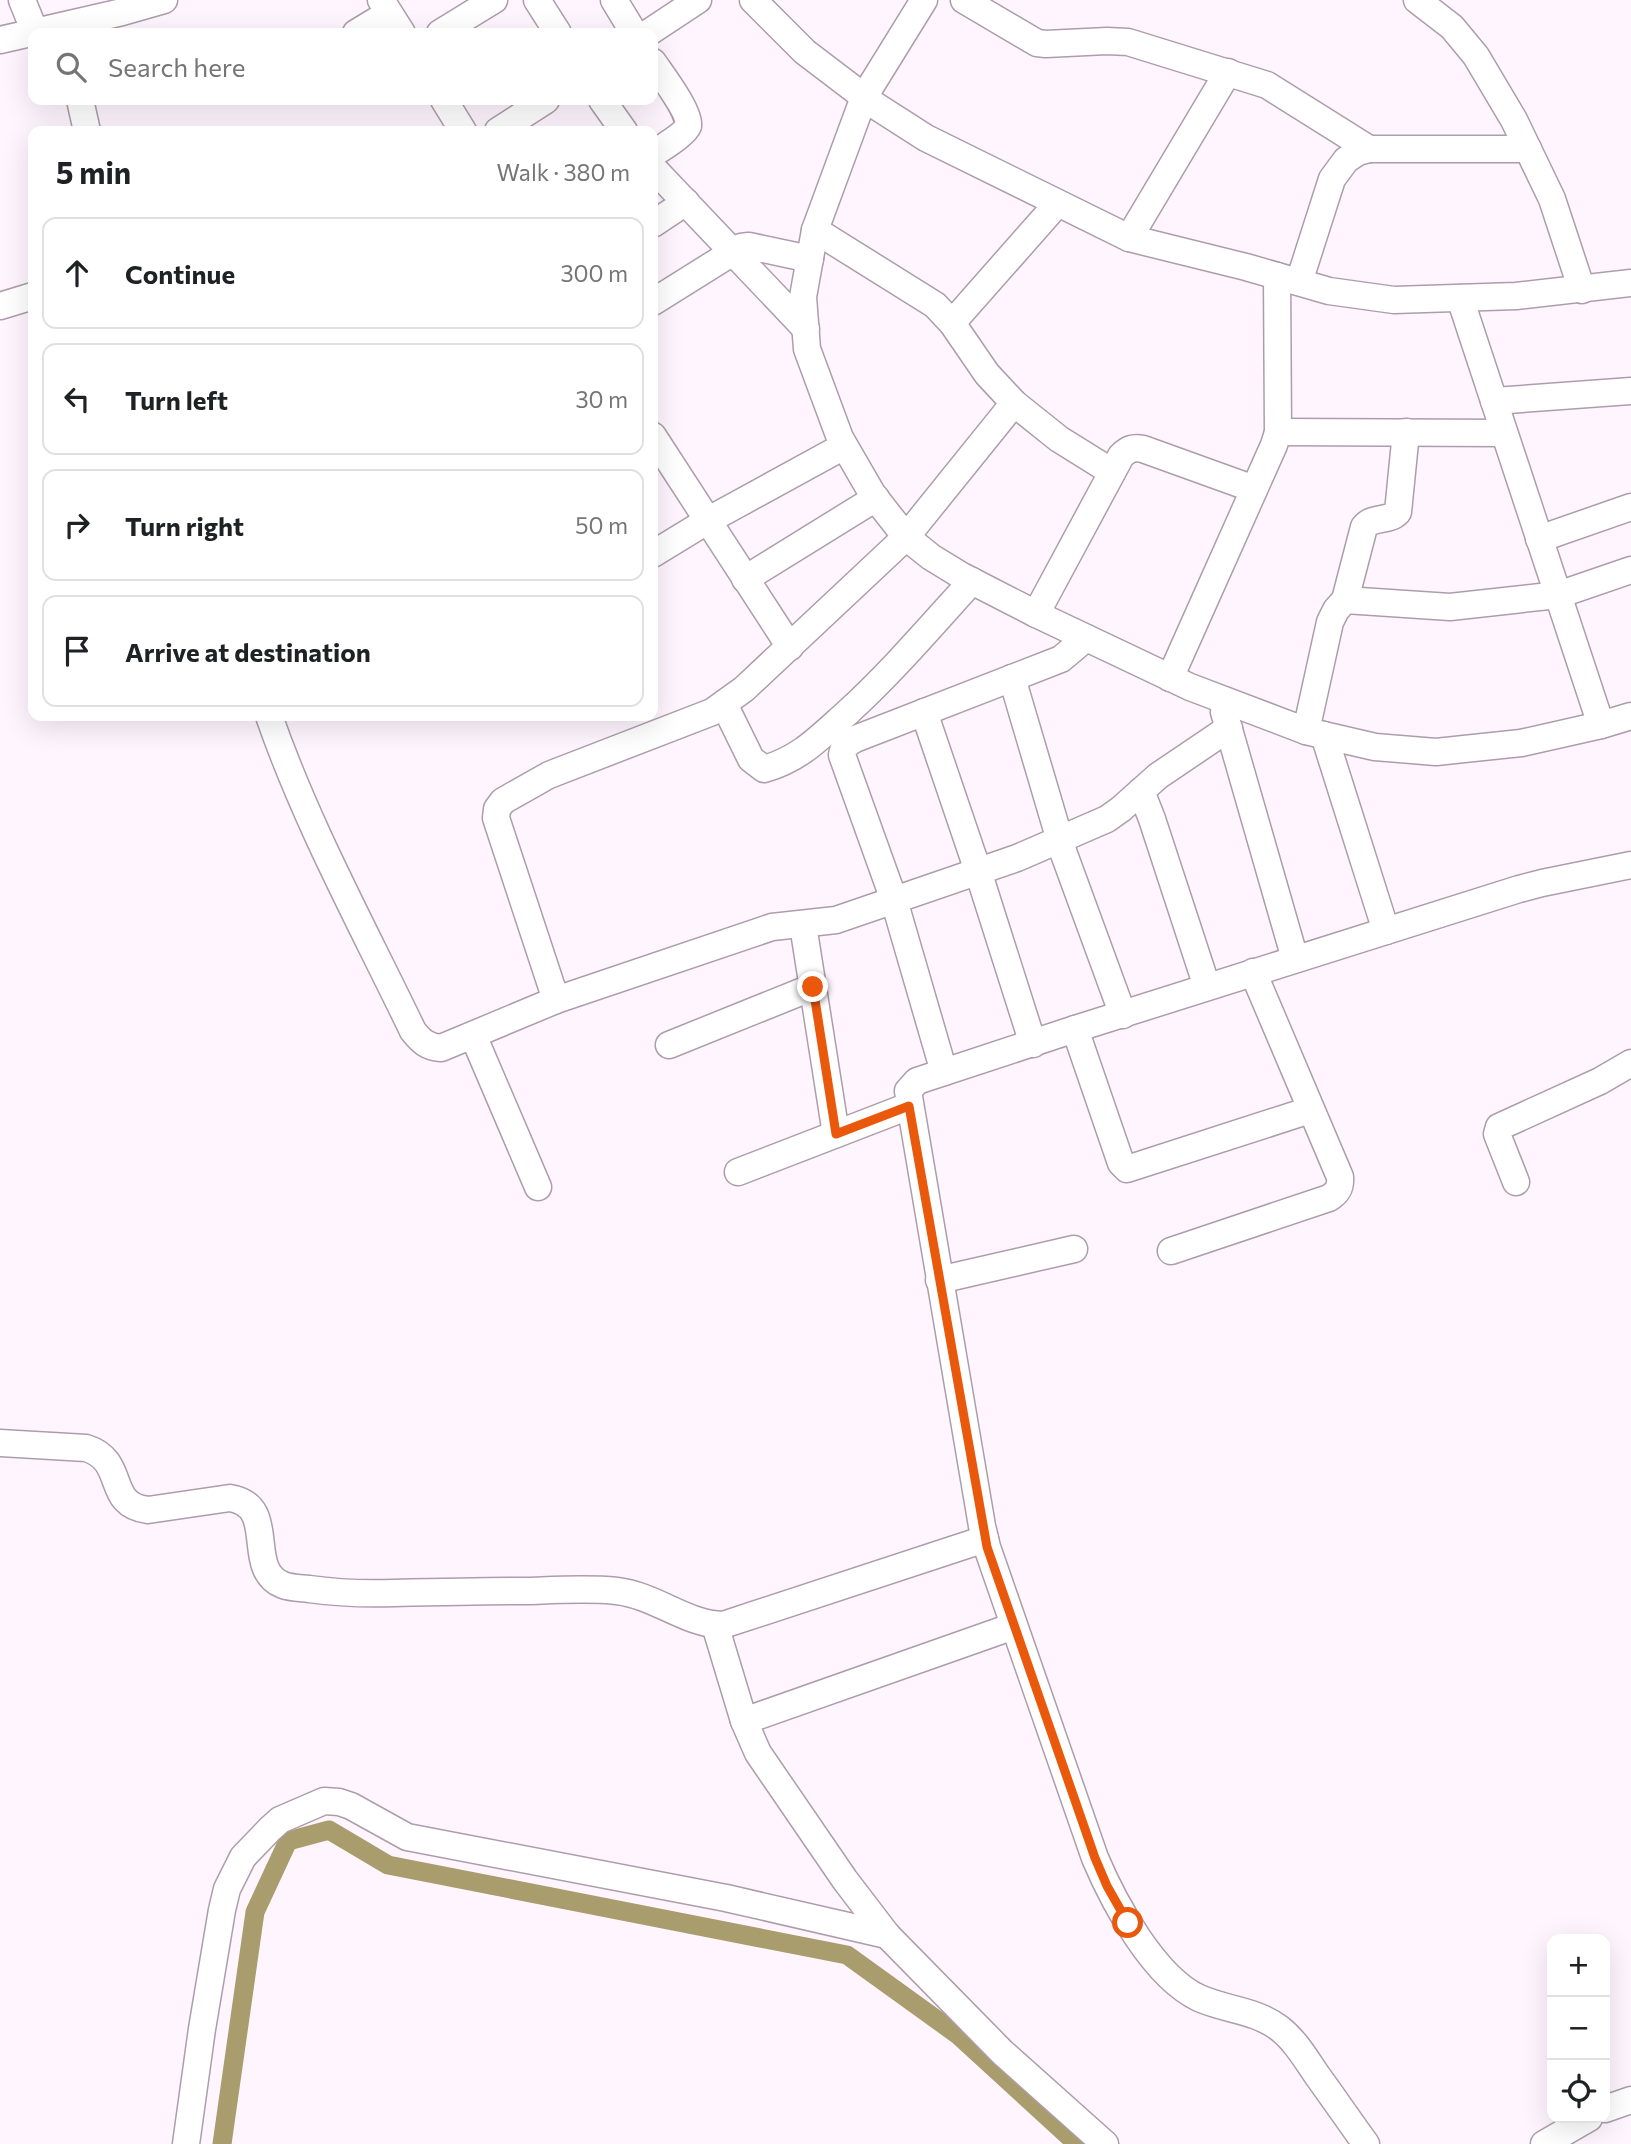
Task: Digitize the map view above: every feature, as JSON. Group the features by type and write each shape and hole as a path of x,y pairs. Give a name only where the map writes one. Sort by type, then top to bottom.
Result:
{"street":[{"path":"22,0 33,28"},
{"path":"66,28 164,0"},
{"path":"474,24 494,0"},
{"path":"537,0 555,28"},
{"path":"614,0 631,28"},
{"path":"656,28 698,0"},
{"path":"753,0 805,52 864,97 926,138 1129,238 1329,290 1394,300 1516,296 1631,283"},
{"path":"924,0 864,97 815,230 803,297 807,349 844,446 876,498 906,537 931,557 972,581 1086,638 1220,699 1315,733 1375,747 1436,752 1521,743 1631,716"},
{"path":"964,0 1037,43 1128,42 1255,80 1280,91 1369,149"},
{"path":"1417,0 1452,27 1476,56 1514,120 1552,199 1582,290"},
{"path":"366,28 391,15"},
{"path":"0,40 28,34"},
{"path":"658,70 685,112 688,123 685,130 658,150"},
{"path":"1129,238 1228,72"},
{"path":"81,105 87,126"},
{"path":"447,105 460,126"},
{"path":"606,105 620,126"},
{"path":"507,126 533,111"},
{"path":"1170,678 1278,432 1288,279 1332,179 1346,160 1357,152 1369,149 1528,149"},
{"path":"658,173 806,328"},
{"path":"658,221 686,202"},
{"path":"952,323 1057,204"},
{"path":"815,230 935,305 952,323 987,374 1014,403 1059,439 1112,472"},
{"path":"658,299 733,252 748,246 810,259"},
{"path":"0,306 28,298"},
{"path":"1460,298 1601,725"},
{"path":"1494,401 1631,391"},
{"path":"556,1000 496,818 497,809 503,801 549,775 712,712 744,689 906,537 1014,403"},
{"path":"1278,432 1504,433"},
{"path":"1386,931 1315,733 1330,622 1345,600 1367,522 1394,516 1398,512 1406,432"},
{"path":"658,444 790,647"},
{"path":"658,551 844,446"},
{"path":"1036,614 1126,450 1134,447 1143,449 1254,489"},
{"path":"745,579 876,498"},
{"path":"1539,539 1631,507"},
{"path":"1345,600 1450,607 1558,595 1631,570"},
{"path":"724,704 751,759 764,769 783,764 806,749 883,680 972,581"},
{"path":"944,1072 894,900 842,755 843,749 855,739 1061,659 1086,638"},
{"path":"1012,678 1059,839 1123,1015"},
{"path":"1220,699 1295,959"},
{"path":"924,712 1033,1044"},
{"path":"271,721 306,808 413,1031 422,1042 432,1048 441,1048 556,1000 772,927 836,920 978,871 1059,839 1107,819 1158,776 1229,728"},
{"path":"816,740 843,749"},
{"path":"1141,791 1207,988"},
{"path":"1366,2144 1298,2047 1280,2029 1245,2011 1199,1998 1175,1982 1161,1968 1128,1923 1107,1886 985,1539 907,1096 911,1086 917,1081 1076,1028 1542,883 1631,865"},
{"path":"803,925 836,1134"},
{"path":"1171,1251 1329,1198 1337,1192 1340,1184 1340,1178 1253,972"},
{"path":"669,1045 813,987"},
{"path":"1076,1028 1121,1163 1127,1169 1310,1110"},
{"path":"473,1034 538,1187"},
{"path":"1516,1182 1497,1134 1499,1127 1600,1081 1631,1063"},
{"path":"738,1172 909,1106"},
{"path":"939,1280 1074,1249"},
{"path":"0,1443 86,1448 95,1451 109,1464 122,1498 137,1508 148,1510 230,1498 241,1500 254,1512 258,1521 267,1573 275,1581 286,1586 347,1594 615,1591 651,1599 699,1621 723,1625 985,1539"},
{"path":"715,1625 744,1721 758,1753 845,1880 887,1935 1002,2052 1105,2144"},
{"path":"744,1721 1014,1626"},
{"path":"186,2144 204,2016 227,1889 243,1857 280,1820 324,1801 351,1806 407,1838 726,1898 887,1935"},
{"path":"1610,2107 1631,2100"},
{"path":"1545,2144 1581,2123"}],"waterway":[{"path":"222,2144 255,1912 288,1841 329,1830 388,1865 847,1955 958,2035 1077,2144"}],"route":[{"path":"813,987 836,1134 909,1106 987,1547 1095,1858 1128,1923"}]}
